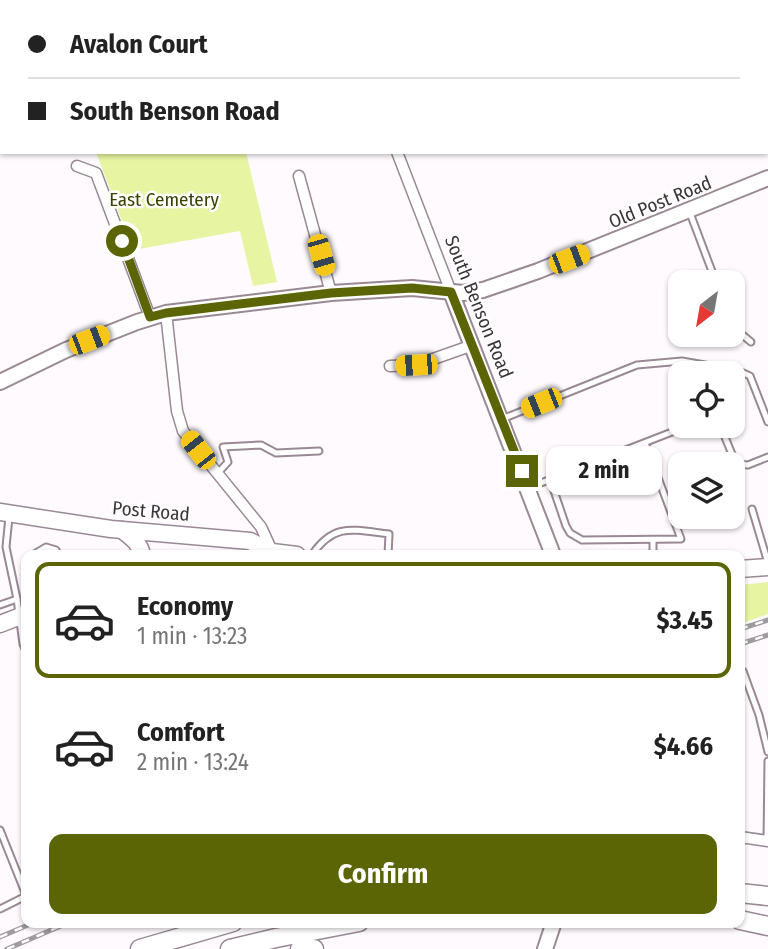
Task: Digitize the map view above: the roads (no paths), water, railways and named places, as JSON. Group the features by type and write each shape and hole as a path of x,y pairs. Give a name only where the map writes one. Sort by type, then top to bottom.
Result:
{"highway":[{"path":"745,893 768,895"},
{"path":"745,920 768,924"},
{"path":"139,949 197,928"},
{"path":"139,949 212,928"},
{"path":"230,949 328,928"},
{"path":"300,949 314,949"}],"main road":[{"name":"Post Road","path":"5,513 122,530 250,541 263,550"},
{"path":"122,530 134,539 141,550"},
{"path":"745,568 768,565"},
{"path":"0,624 21,616"}],"street":[{"name":"South Benson Road","path":"398,154 551,550"},
{"path":"77,166 96,173 150,317"},
{"path":"299,176 331,293"},
{"name":"Old Post Road","path":"0,382 66,350 166,313 331,293 412,288 451,292 483,289 538,271 768,178"},
{"path":"166,313 173,387 180,424 261,527 268,550"},
{"path":"390,366 416,365 473,345"},
{"path":"745,838 768,841"},
{"path":"545,949 552,928"}],"lane":[{"path":"690,211 712,270"},
{"path":"746,338 751,342"},
{"path":"502,419 637,365 682,361 739,371 750,376 768,422"},
{"path":"528,488 668,434"},
{"path":"725,438 736,464 748,465 768,457"},
{"path":"550,480 570,533 582,540 681,539 645,443"},
{"path":"217,474 228,462 223,447 261,445 276,453 319,450"},
{"path":"752,509 768,565"},
{"path":"5,513 3,542 21,610"},
{"path":"316,550 323,540 343,529 389,534 388,550"},
{"path":"653,540 653,550"},
{"path":"0,605 17,599"},
{"path":"745,676 759,715 768,752"},
{"path":"768,761 768,841"},
{"path":"0,830 21,882"},
{"path":"0,909 21,898"}],"railway":[{"path":"745,627 768,620"},
{"path":"745,642 768,635"},
{"path":"0,937 21,928"},
{"path":"7,949 56,928"}],"park label":[{"name":"East Cemetery","path":"164,199"}]}
